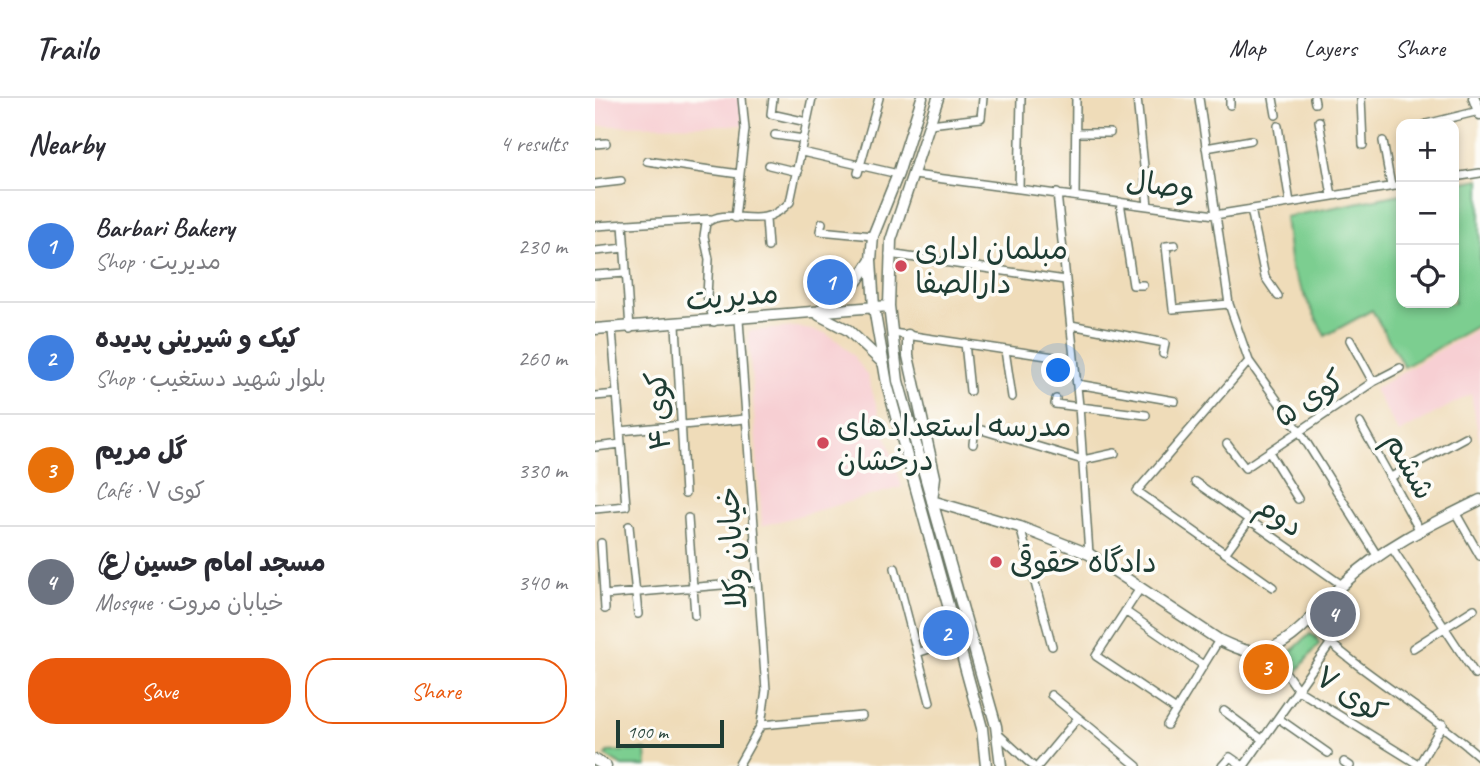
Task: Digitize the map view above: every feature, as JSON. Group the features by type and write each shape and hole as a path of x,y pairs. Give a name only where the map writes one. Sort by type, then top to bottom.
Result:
{"main road":[{"path":"922,98 898,174 873,236 871,260 874,308 883,364 982,728 986,766"},
{"path":"938,98 888,254 889,306 898,381 997,734 1001,766"},
{"path":"1474,98 1479,113"},
{"path":"898,174 914,175"},
{"path":"871,260 857,281 816,314 848,330 883,364"},
{"name":"مدیریت","path":"595,330 889,306"},
{"path":"908,335 908,356 935,477 932,501"},
{"path":"932,501 1020,527 1089,554 1219,640 1239,649 1270,650 1309,624 1342,585 1378,557 1420,531 1480,500"},
{"path":"595,760 606,766"}],"street":[{"path":"735,218 745,129 741,98"},
{"path":"773,98 771,114 807,122"},
{"path":"595,226 710,219 766,219 779,213 790,202 811,98"},
{"path":"858,173 879,98"},
{"path":"930,124 981,118 983,98"},
{"path":"1019,188 1021,98"},
{"path":"1075,196 1076,98"},
{"path":"1137,98 1148,206"},
{"path":"1199,98 1229,304 1249,360 1300,432 1378,557"},
{"path":"1273,98 1276,115"},
{"path":"1361,98 1363,145"},
{"path":"1450,119 1479,113"},
{"path":"1319,121 1332,196"},
{"path":"1278,126 1290,203"},
{"path":"1076,133 1110,133"},
{"path":"775,135 804,139"},
{"path":"1206,148 1251,139"},
{"path":"1383,141 1391,186"},
{"path":"595,144 606,142"},
{"path":"802,152 898,174"},
{"path":"647,161 739,174"},
{"path":"769,165 798,172"},
{"path":"1459,176 1480,173"},
{"name":"وصال","path":"914,175 1215,215 1396,186"},
{"path":"595,184 621,181"},
{"path":"1057,193 1079,406 1089,554"},
{"path":"1121,202 1133,285 1143,285"},
{"path":"1251,209 1265,277 1278,296"},
{"path":"710,219 706,223 704,236 709,258 707,296 714,322"},
{"path":"766,219 768,247"},
{"path":"822,223 820,232 873,236"},
{"path":"623,224 629,329"},
{"path":"1175,245 1166,246 1173,309 1229,304"},
{"path":"595,251 625,248"},
{"path":"888,254 1065,280"},
{"path":"595,275 626,273"},
{"name":"خیابان وکلا","path":"738,766 761,725 766,690 739,320"},
{"name":"کوی ۴","path":"676,325 685,494"},
{"path":"1071,325 1165,343 1163,354"},
{"path":"595,509 626,506 612,330"},
{"path":"893,333 1074,360"},
{"path":"1350,340 1373,382"},
{"path":"965,344 970,391"},
{"path":"1005,349 1011,397"},
{"path":"1249,360 1137,491 1273,587"},
{"name":"کوی ۵","path":"1227,444 1245,468 1373,382 1400,368"},
{"path":"1077,384 1175,401"},
{"path":"595,396 617,394"},
{"path":"1056,399 1055,404 1146,415"},
{"path":"620,431 745,419"},
{"name":"ششم","path":"1360,423 1420,531"},
{"path":"973,444 975,428 1083,460 1115,453"},
{"path":"1391,477 1465,437"},
{"path":"595,447 621,444"},
{"path":"1269,452 1298,499"},
{"name":"دوم","path":"1195,482 1248,522 1342,585"},
{"path":"1455,512 1480,556"},
{"path":"688,518 695,615"},
{"path":"1226,552 1248,522"},
{"path":"629,526 638,614"},
{"path":"1020,527 1052,646"},
{"path":"601,543 605,609"},
{"path":"1392,548 1475,674"},
{"path":"895,568 930,702"},
{"path":"604,595 757,582"},
{"path":"1141,587 1095,656 1176,710"},
{"path":"1413,648 1474,608"},
{"path":"1125,611 1203,665"},
{"path":"1309,624 1330,644 1443,724 1480,757"},
{"path":"917,653 956,640"},
{"path":"1167,724 1219,640"},
{"path":"1222,766 1230,757 1243,766 1330,644"},
{"name":"کوی ۷","path":"1270,650 1298,690 1419,766"},
{"path":"1051,695 1137,766"},
{"path":"1224,711 1263,740"},
{"path":"761,725 862,716"},
{"path":"997,734 1035,766 1078,718"},
{"path":"1278,718 1328,753"},
{"path":"1419,766 1443,724"}],"shaded area":[{"path":"595,98 740,98 743,125 595,126"},
{"name":"مدرسه استعدادهای درخشان","path":"796,327 825,333 839,342 853,355 867,375 902,487 762,526 748,331"},
{"path":"1480,327 1480,443 1471,394 1399,433 1374,389"}],"green space":[{"path":"1480,179 1480,324 1404,367 1372,310 1325,336 1291,268 1285,217 1396,195 1396,308 1459,308 1459,183"},
{"path":"1310,634 1316,637 1319,644 1294,675 1285,657"},
{"path":"646,750 647,766 622,766 606,756 607,752"}],"place":[{"name":"مبلمان اداری دارالصفا","path":"901,266"},
{"name":"Barbari Bakery","path":"830,282"},
{"name":"مدرسه استعدادهای درخشان","path":"823,443"},
{"name":"دادگاه حقوقی","path":"996,562"},
{"name":"مسجد امام حسین (ع)","path":"1333,614"},
{"name":"کیک و شیرینی پدیده","path":"946,633"},
{"name":"گل مریم","path":"1266,667"}]}
